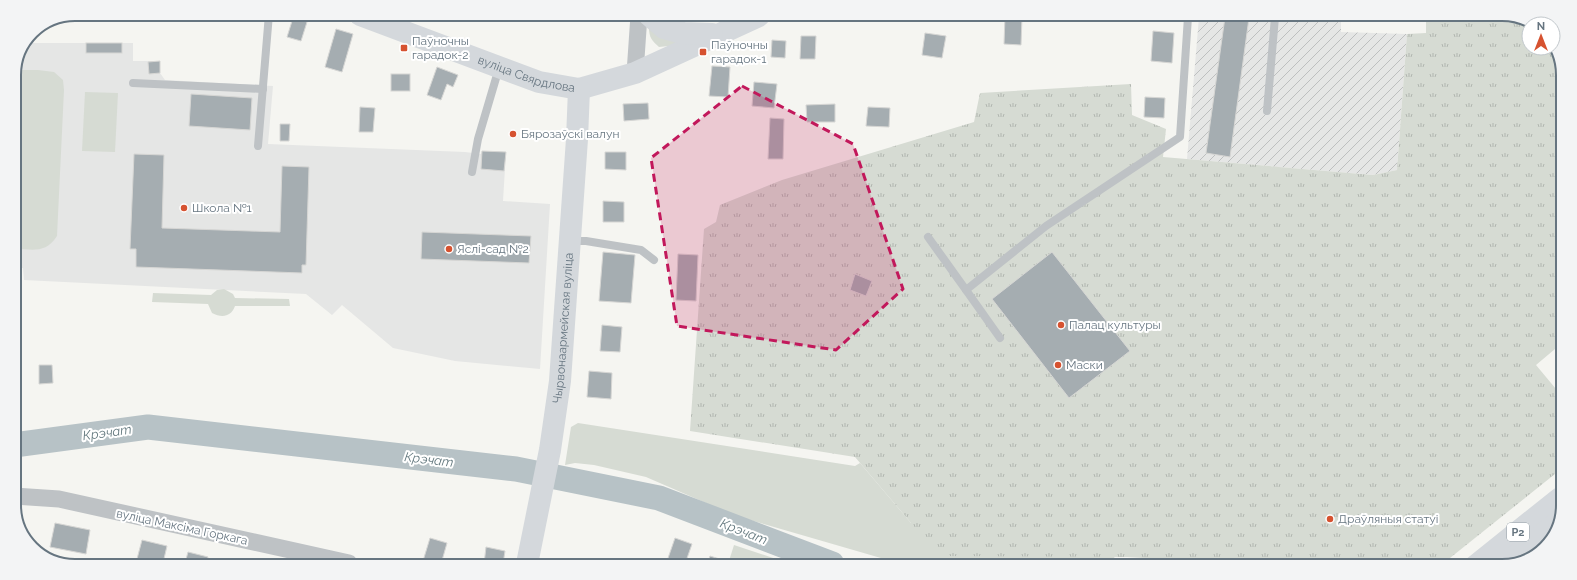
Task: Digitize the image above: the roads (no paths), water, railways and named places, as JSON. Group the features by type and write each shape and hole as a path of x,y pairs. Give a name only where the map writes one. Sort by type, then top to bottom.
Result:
{"main road":[{"name":"вуліца Свярдлова","path":"376,21 539,82 578,89 635,73 748,21"},
{"path":"656,21 664,28 683,33 719,34"},
{"name":"Чырвонаармейская вуліца","path":"528,559 550,450 560,377 577,139 578,89"},
{"name":"Р2","path":"1484,559 1556,501"},
{"name":"Р2","path":"1513,558 1551,528"}],"street":[{"path":"635,73 639,21"},
{"name":"вуліца Максіма Горкага","path":"21,496 59,499 332,559"}],"lane":[{"path":"258,146 268,21"},
{"path":"966,290 1046,226 1180,137 1188,21"},
{"path":"1267,111 1275,21"},
{"path":"472,172 478,139 499,67"},
{"path":"133,84 263,89"},
{"path":"928,237 1000,338"},
{"path":"570,241 586,241 641,250 654,260"}],"waterway":[{"name":"Крэчат","path":"21,444 148,427 516,469 659,498 819,559"}],"place":[{"name":"Паўночны гарадок-2","path":"404,48"},
{"name":"Паўночны гарадок-1","path":"703,52"},
{"name":"Бярозаўскі валун","path":"513,134"},
{"name":"Школа №1","path":"184,208"},
{"name":"Яслі-сад №2","path":"449,249"},
{"name":"Палац культуры","path":"1061,325"},
{"name":"Маски","path":"1058,365"},
{"name":"Драўляныя статуі","path":"1330,519"}]}
